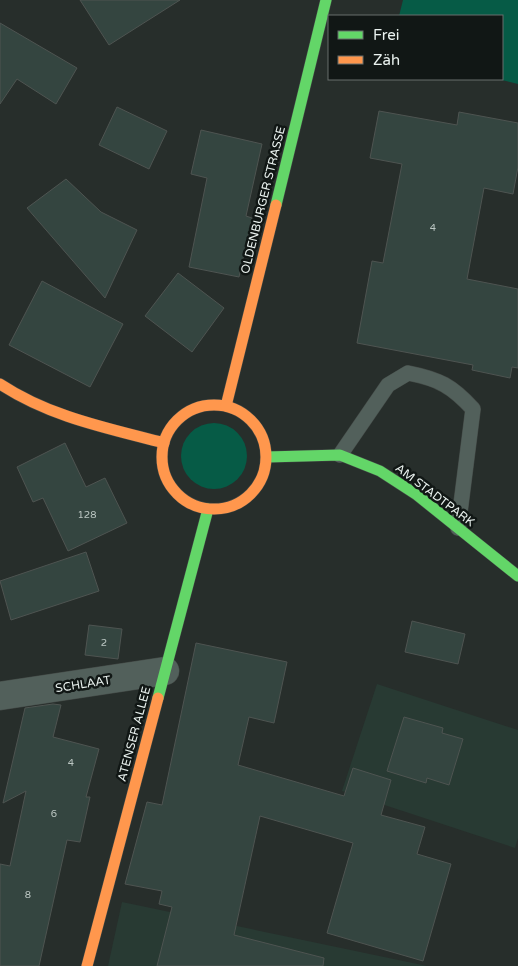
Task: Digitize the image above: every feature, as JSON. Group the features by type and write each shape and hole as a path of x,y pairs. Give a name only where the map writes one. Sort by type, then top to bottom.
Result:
{"street":[{"name":"OLDENBURGER STRASSE","path":"226,406 326,0"},
{"path":"0,384 20,399 52,414 97,428 164,443"},
{"path":"206,405 226,406 242,412 255,424 264,440 267,457 261,480 246,498 225,508 208,509 186,501 173,490 165,476 162,459 164,443 172,425 187,412 206,405"},
{"name":"AM STADTPARK","path":"267,457 340,455 380,471 417,495 518,576"},
{"name":"ATENSER ALLEE","path":"87,966 208,509"},
{"name":"SCHLAAT","path":"0,696 165,671"}],"lane":[{"path":"340,455 388,385 408,373 435,379 457,392 473,409 458,528"}],"shaded area":[{"path":"377,684 518,730 518,838 515,848 342,791"},
{"path":"122,902 427,966 108,966"}],"green space":[{"path":"403,0 518,0 518,84 502,80 503,15 399,15"},
{"path":"207,423 221,423 233,428 242,437 247,449 245,469 238,480 221,489 207,489 195,484 186,475 181,463 181,449 186,437 195,428"}],"building":[{"path":"80,0 180,0 109,45"},
{"path":"0,23 77,68 56,104 17,79 0,104"},
{"path":"117,107 167,131 149,169 99,145"},
{"path":"379,111 457,125 459,112 518,123 518,167 513,194 484,188 467,279 518,289 518,368 512,367 510,378 472,370 473,365 357,343 372,261 383,263 402,164 370,158"},
{"path":"201,130 262,144 246,216 252,218 239,277 189,267 207,178 191,174"},
{"path":"66,179 101,212 137,230 105,298 27,208"},
{"path":"178,273 224,308 192,352 145,316"},
{"path":"42,281 123,324 90,387 9,345"},
{"path":"65,443 86,487 105,478 127,523 68,551 43,498 33,502 17,467"},
{"path":"86,552 99,591 11,620 0,581"},
{"path":"412,621 465,634 458,664 405,652"},
{"path":"89,625 122,629 118,659 85,655"},
{"path":"196,643 287,662 274,723 249,717 238,765 344,796 353,768 391,780 381,815 425,827 417,854 451,864 423,961 327,933 353,843 260,816 234,935 324,958 323,966 157,966 172,907 159,904 162,891 125,884 147,802 162,805"},
{"path":"53,704 61,705 53,737 99,749 86,797 90,797 80,842 67,840 39,966 0,966 0,864 10,866 26,791 3,803 25,708"},
{"path":"404,717 443,728 442,733 463,739 449,785 427,778 426,783 387,771"}],"traffic: fast":[{"path":"276,205 326,0"},
{"path":"267,457 340,455 380,471 417,495 518,576"},
{"path":"158,698 208,509"}],"traffic: slow":[{"path":"226,406 276,205"},
{"path":"0,384 39,405 59,413 164,443"},
{"path":"214,405 234,409 251,420 262,437 266,457 262,477 251,494 234,505 214,509 194,505 177,494 166,477 162,457 166,437 177,420 194,409 214,405"},
{"path":"87,966 158,698"}]}
